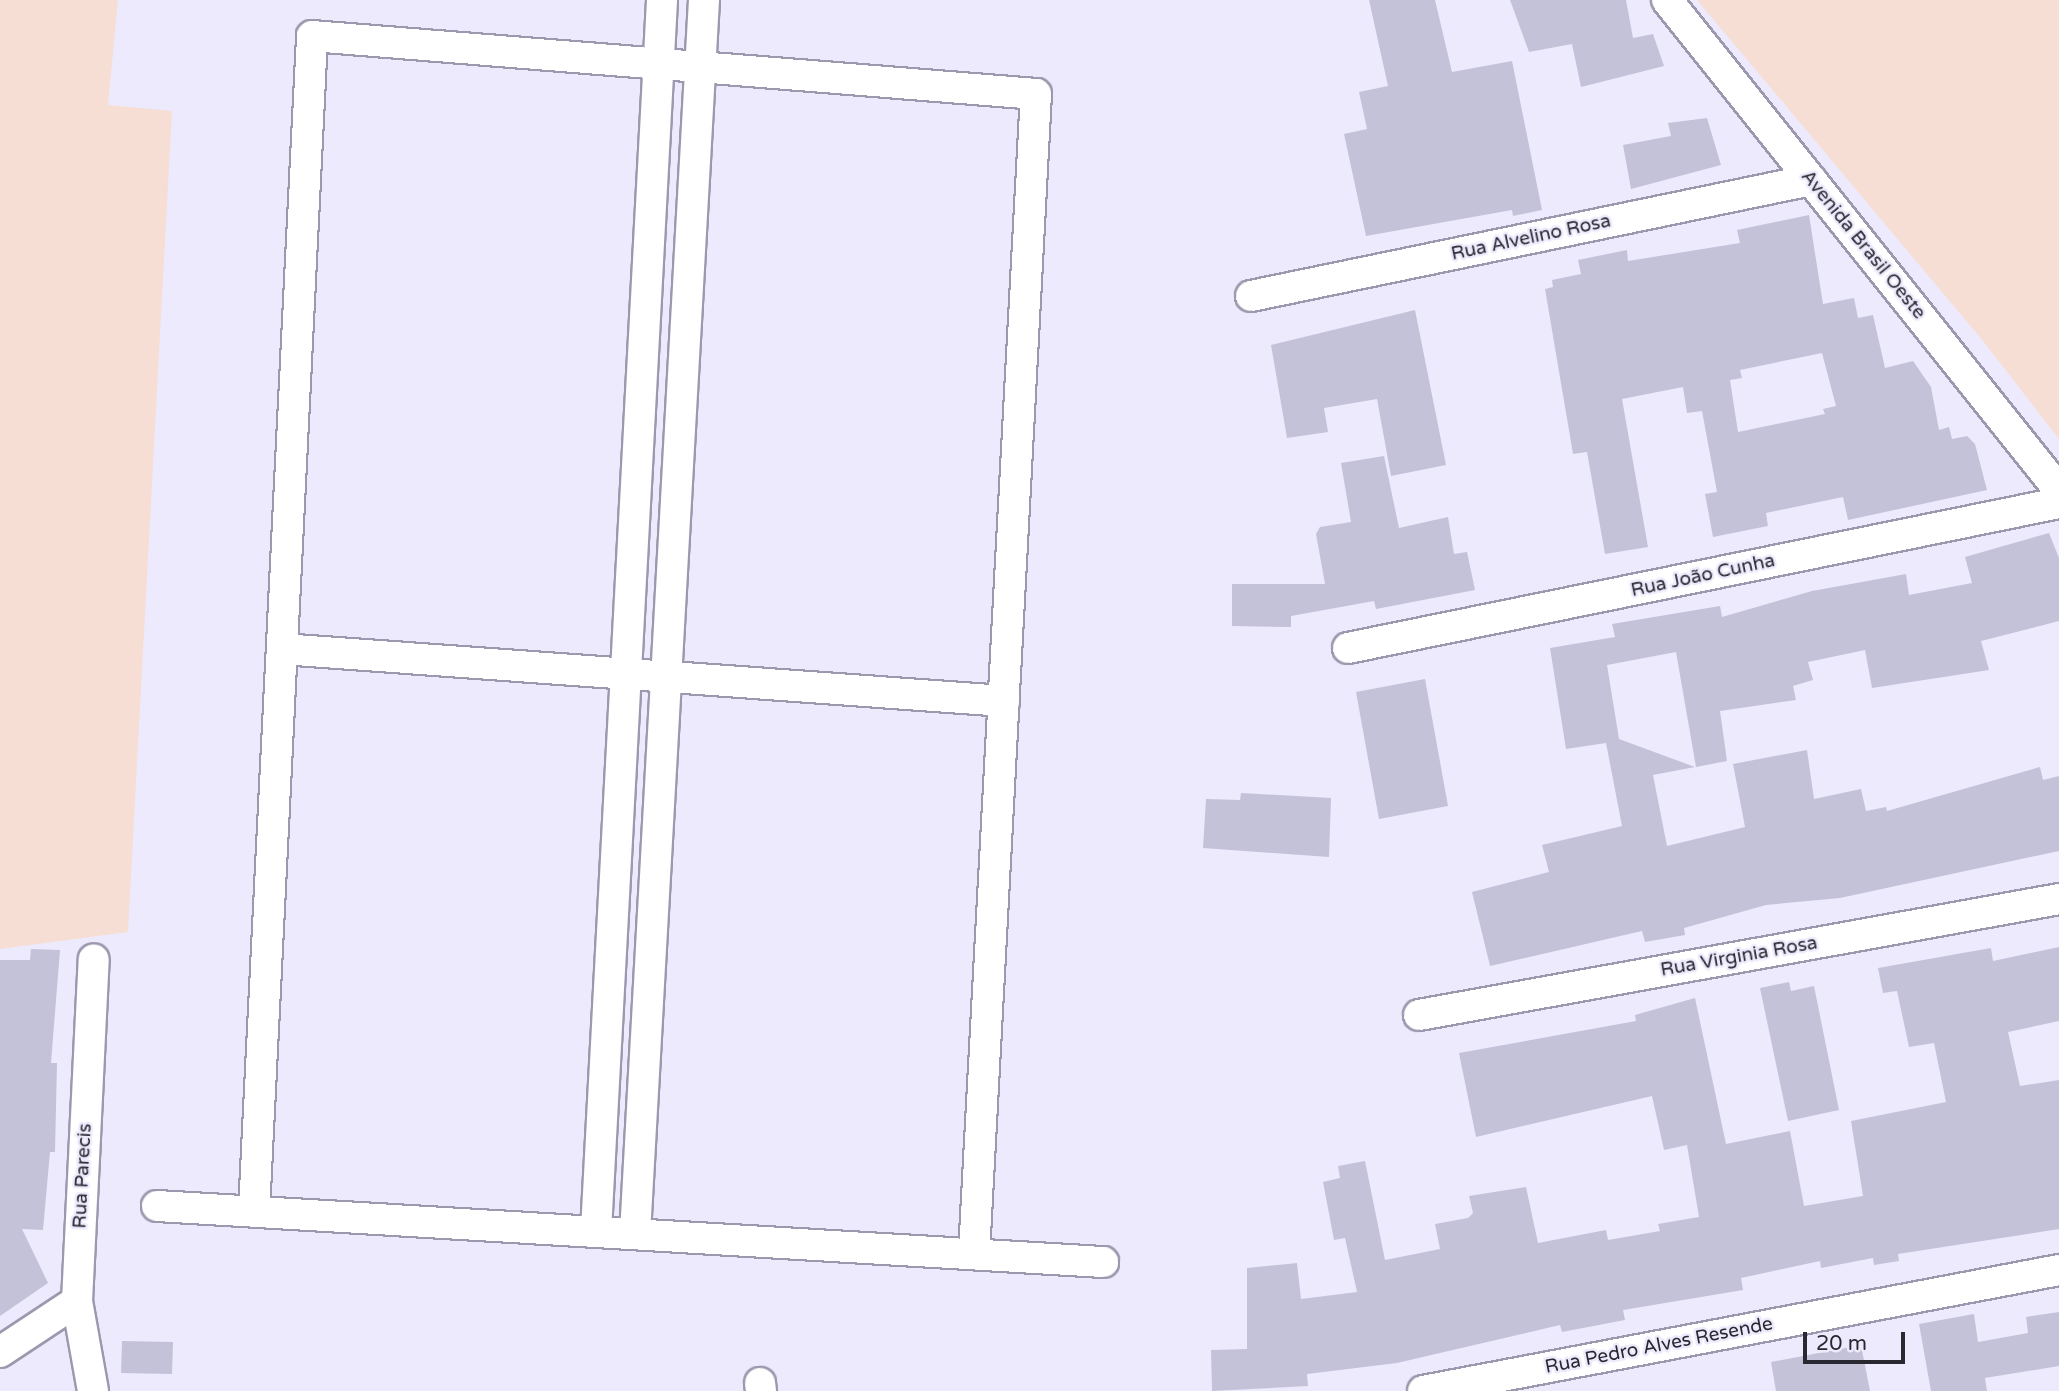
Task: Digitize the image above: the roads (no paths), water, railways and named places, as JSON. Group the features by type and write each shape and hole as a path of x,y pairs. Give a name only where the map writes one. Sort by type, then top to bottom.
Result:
{"street":[{"path":"596,1231 622,670 662,0"},
{"path":"635,1234 669,673 704,0"},
{"name":"Avenida Brasil Oeste","path":"1667,0 2059,490"},
{"path":"254,1211 312,36 699,64 1036,94 974,1254"},
{"name":"Rua Alvelino Rosa","path":"1251,296 1811,180"},
{"name":"Rua João Cunha","path":"1348,648 2059,503"},
{"path":"282,649 669,673 1004,701"},
{"name":"Rua Virginia Rosa","path":"1419,1015 2059,899"},
{"name":"Rua Parecis","path":"93,1391 77,1301 94,959"},
{"path":"157,1206 1103,1262"},
{"name":"Rua Pedro Alves Resende","path":"1423,1391 2059,1270"},
{"path":"0,1352 77,1301"}]}
